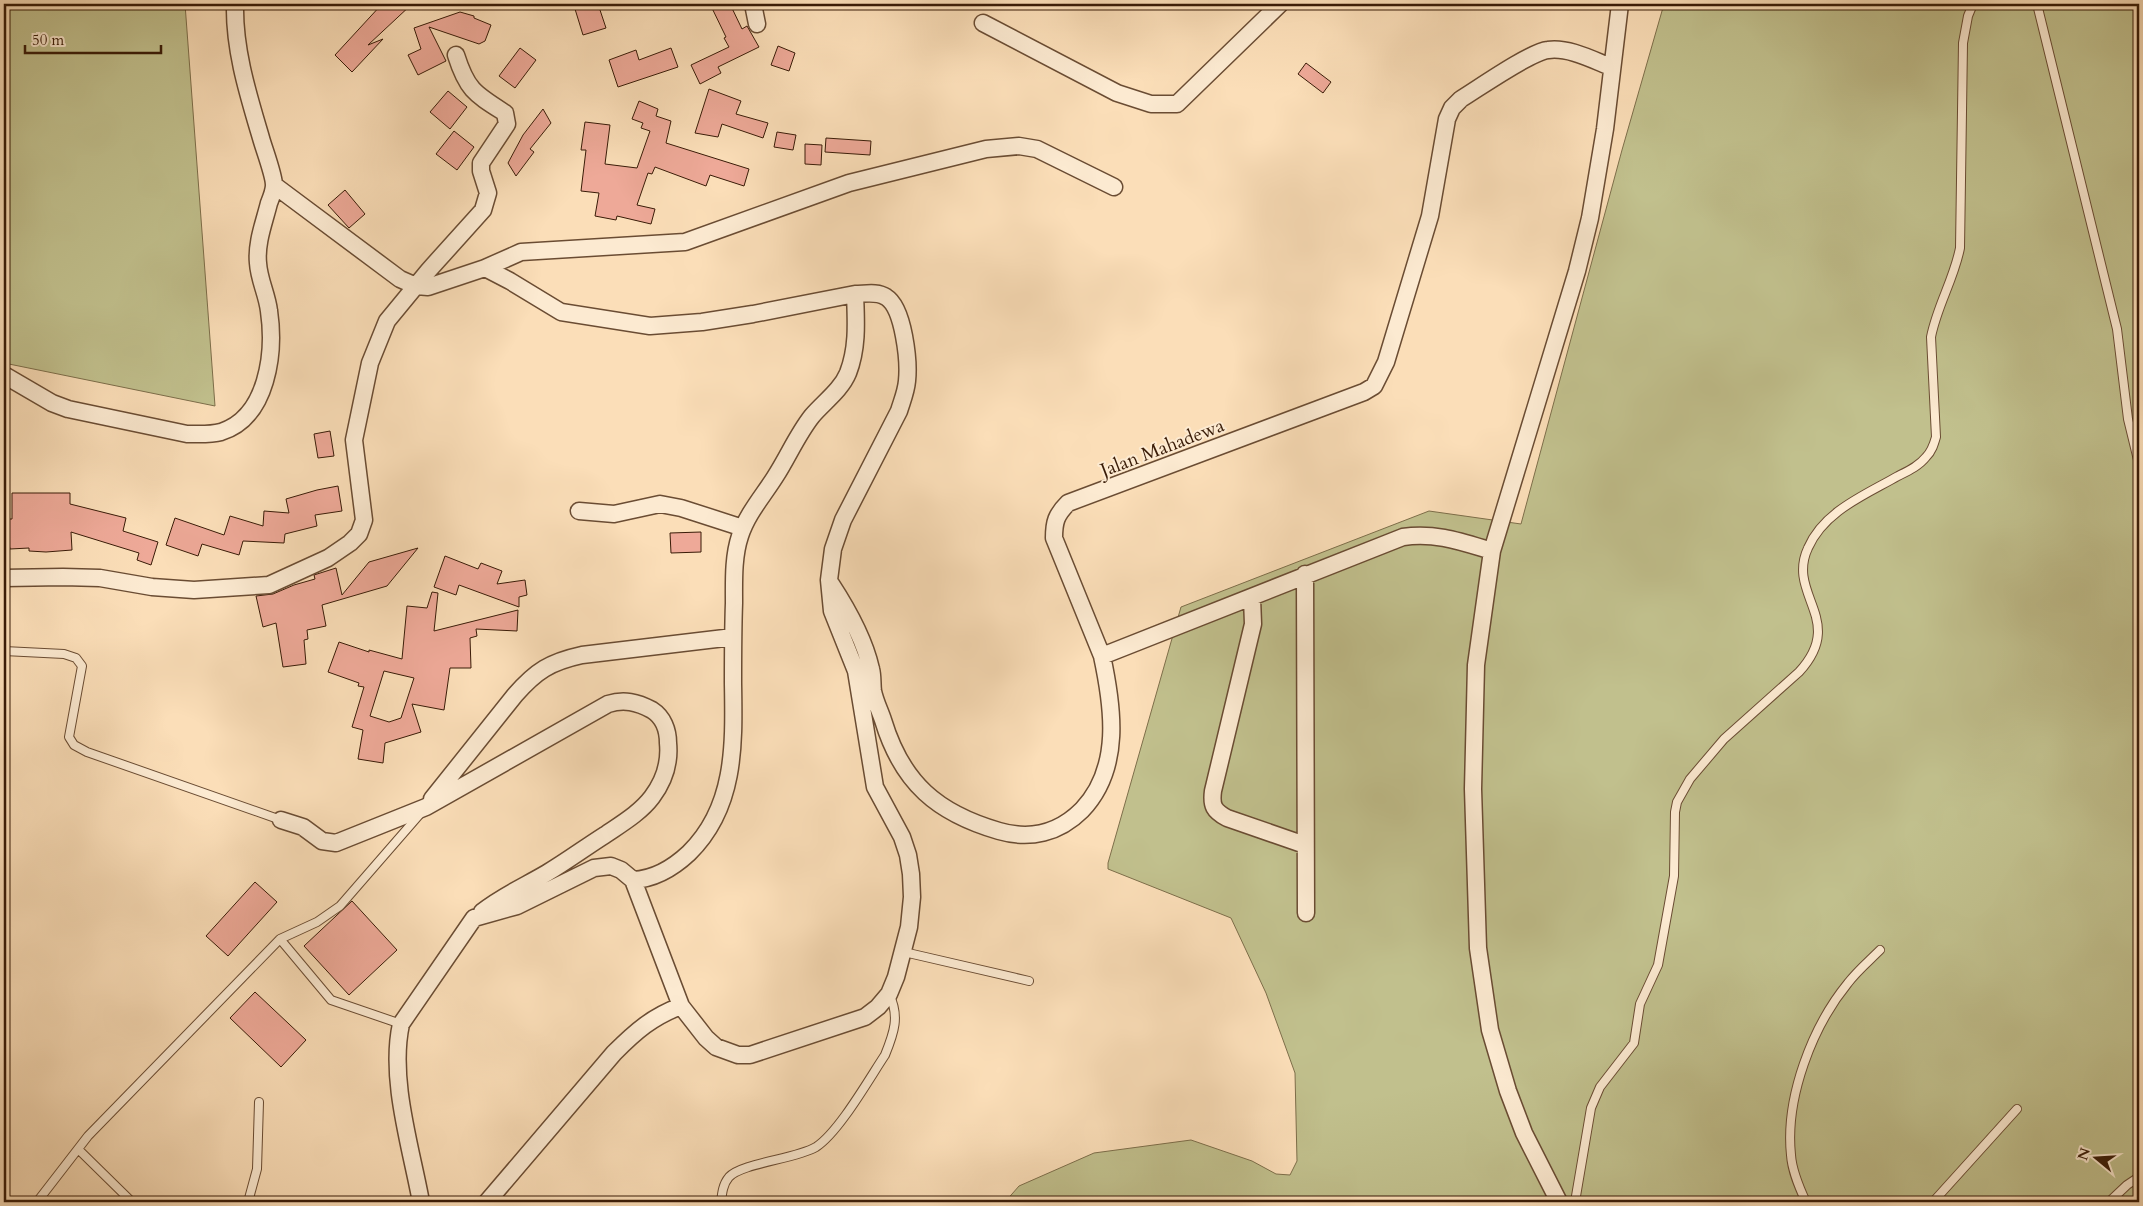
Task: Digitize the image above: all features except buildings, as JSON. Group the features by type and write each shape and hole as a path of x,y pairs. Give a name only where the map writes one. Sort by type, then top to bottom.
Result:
{"street":[{"path":"4,375 52,403 68,409 187,434 221,432 238,423 251,410 266,378 270,358 269,309 259,277 258,244 274,185 241,62 236,37 235,4"},
{"path":"753,4 757,24"},
{"path":"983,23 1117,93 1151,104 1176,104 1280,4"},
{"path":"1559,1202 1524,1133 1508,1091 1490,1030 1478,948 1472,790 1477,656 1492,551 1577,272 1590,218 1605,129 1620,4"},
{"name":"Jalan Mahadewa","path":"829,580 851,616 862,642 871,670 873,692 889,740 906,772 929,797 968,821 1008,834 1041,834 1058,829 1070,822 1084,808 1097,789 1105,769 1111,748 1111,698 1102,656 1054,538 1054,524 1058,513 1068,503 1364,392 1374,386 1386,362 1430,216 1444,130 1452,108 1461,99 1534,55 1548,50 1577,54 1611,67"},
{"path":"4,578 100,578 152,587 194,590 269,585 328,558 350,543 359,534 364,520 354,440 370,363 386,321 483,210 488,193 481,171 481,163 507,124 505,113 469,87 462,74 456,55"},
{"path":"274,185 400,279 416,286 428,287 485,268 521,252 685,242 849,183 986,149 1020,146 1037,149 1114,187"},
{"path":"474,918 517,906 594,868 611,866 621,870 633,880 681,1006 706,1038 716,1047 738,1055 750,1055 865,1017 878,1007 889,994 904,952 912,897 908,855 902,838 875,787 856,671 832,611 829,580 833,549 843,520 899,411 905,395 907,379 904,338 901,322 896,310 885,296 872,293 855,294 702,322 650,326 561,312 485,268"},
{"path":"633,880 655,876 683,859 700,842 714,822 724,798 733,754 733,637 736,557 740,536 748,516 775,477 800,433 813,415 841,385 848,374 856,343 855,294"},
{"path":"579,511 614,514 660,504 681,508 743,528"},
{"path":"1102,656 1252,598 1305,574 1403,537 1420,534 1436,536 1492,551"},
{"path":"1305,574 1306,913"},
{"path":"1252,598 1253,624 1212,791 1212,802 1216,812 1227,818 1306,845"},
{"path":"426,807 529,679 545,667 582,655 733,637"},
{"path":"281,820 303,827 322,841 336,843 426,807 608,704 619,700 632,702 656,713 664,723 668,744 667,768 662,782 646,804 626,820 547,873 501,898 474,918 401,1024 397,1044 398,1084 421,1202"},
{"path":"487,1202 625,1042 652,1019 681,1006"}],"lane":[{"path":"1575,1202 1590,1108 1600,1087 1634,1043 1640,1004 1658,965 1674,876 1675,812 1682,790 1724,739 1799,672 1812,656 1818,639 1819,629 1803,578 1803,564 1806,550 1821,526 1842,508 1918,465 1933,448 1936,437 1930,350 1931,337 1934,322 1954,272 1960,248 1963,43 1968,16 1973,4"},
{"path":"2037,4 2117,329 2128,419 2139,464"},
{"path":"4,651 64,654 76,658 82,666 69,737 74,745 87,752 281,820"},
{"path":"38,1202 88,1136 280,939 316,922 340,906 426,807"},
{"path":"280,939 331,1000 401,1024"},
{"path":"1806,1202 1797,1184 1791,1155 1791,1120 1797,1085 1825,1018 1848,983 1880,950"},
{"path":"904,952 1029,981"},
{"path":"721,1202 726,1182 734,1173 815,1147 836,1128 885,1055 890,1043 896,1019 896,1010 889,994"},
{"path":"248,1202 257,1170 259,1102"},
{"path":"1933,1202 2017,1109"},
{"path":"78,1150 132,1202"},
{"path":"2109,1202 2139,1177"}],"shaded area":[{"path":"4,4 185,4 215,406 4,363"},
{"path":"1664,4 2139,4 2139,1202 1005,1202 1019,1186 1094,1153 1191,1140 1252,1161 1276,1174 1290,1175 1297,1161 1295,1073 1266,993 1231,918 1108,869 1108,863 1181,607 1429,511 1521,524 1622,150"}]}
